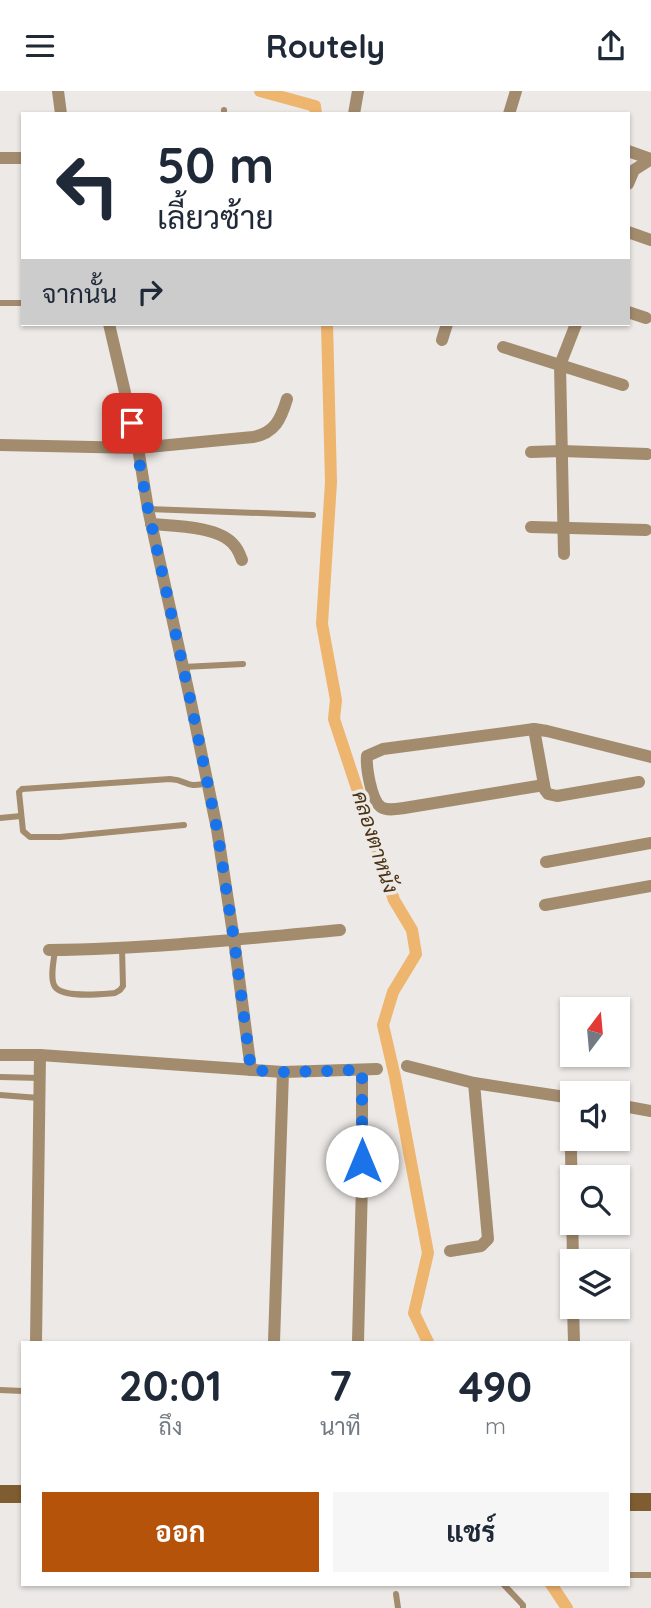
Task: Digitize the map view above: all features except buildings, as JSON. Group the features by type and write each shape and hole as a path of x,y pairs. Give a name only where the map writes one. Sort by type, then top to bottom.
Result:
{"street":[{"path":"58,91 61,112"},
{"path":"354,112 358,91"},
{"path":"510,112 516,91"},
{"path":"630,152 651,159 637,167 630,180"},
{"path":"0,158 21,158"},
{"path":"630,233 651,240"},
{"path":"630,313 646,318"},
{"path":"109,326 138,448 151,524 217,829 251,1070"},
{"path":"442,340 446,326"},
{"path":"564,554 560,365 575,326"},
{"path":"503,347 623,386"},
{"path":"0,446 138,448 264,435 277,423 287,399"},
{"path":"531,452 647,454"},
{"path":"151,524 196,529 228,539 237,547 242,561"},
{"path":"531,527 646,530"},
{"path":"534,729 548,794 557,796 639,782"},
{"path":"544,785 404,808 383,808 373,796 367,756 383,749 534,729 651,757"},
{"path":"545,862 651,843"},
{"path":"545,905 651,885"},
{"path":"52,950 122,948 340,930"},
{"path":"0,1055 40,1055 283,1072 377,1069"},
{"path":"36,1341 40,1055"},
{"path":"407,1066 474,1083 560,1096"},
{"path":"358,1341 362,1070"},
{"path":"274,1341 283,1072"},
{"path":"450,1251 481,1246 488,1239 474,1083"},
{"path":"630,1107 651,1111"},
{"path":"572,1151 573,1249"},
{"path":"573,1319 574,1341"},
{"path":"0,1494 21,1495"},
{"path":"630,1503 651,1502"}],"lane":[{"path":"0,303 21,303"},
{"path":"148,509 313,515"},
{"path":"183,667 243,664"},
{"path":"184,825 30,838 23,831 19,792 22,789 170,779 180,780 189,786 206,783"},
{"path":"0,818 21,816"},
{"path":"52,950 53,984 58,991 69,994 115,993 123,986 122,948"},
{"path":"0,1077 40,1078"},
{"path":"0,1095 39,1098"},
{"path":"0,1390 21,1391"},
{"path":"630,1575 651,1575"},
{"path":"505,1586 523,1608"},
{"path":"396,1594 398,1608"}],"waterway":[{"name":"คลองตาหนัง","path":"260,91 315,106 316,112"},
{"name":"คลองตาหนัง","path":"327,326 331,482 322,624 336,700 334,719 394,900 412,930 416,954 393,992 383,1025 428,1253 414,1313 428,1341"},
{"name":"คลองตาหนัง","path":"552,1586 567,1608"}],"route":[{"path":"132,423 217,829 251,1070 362,1070 362,1161"}]}
